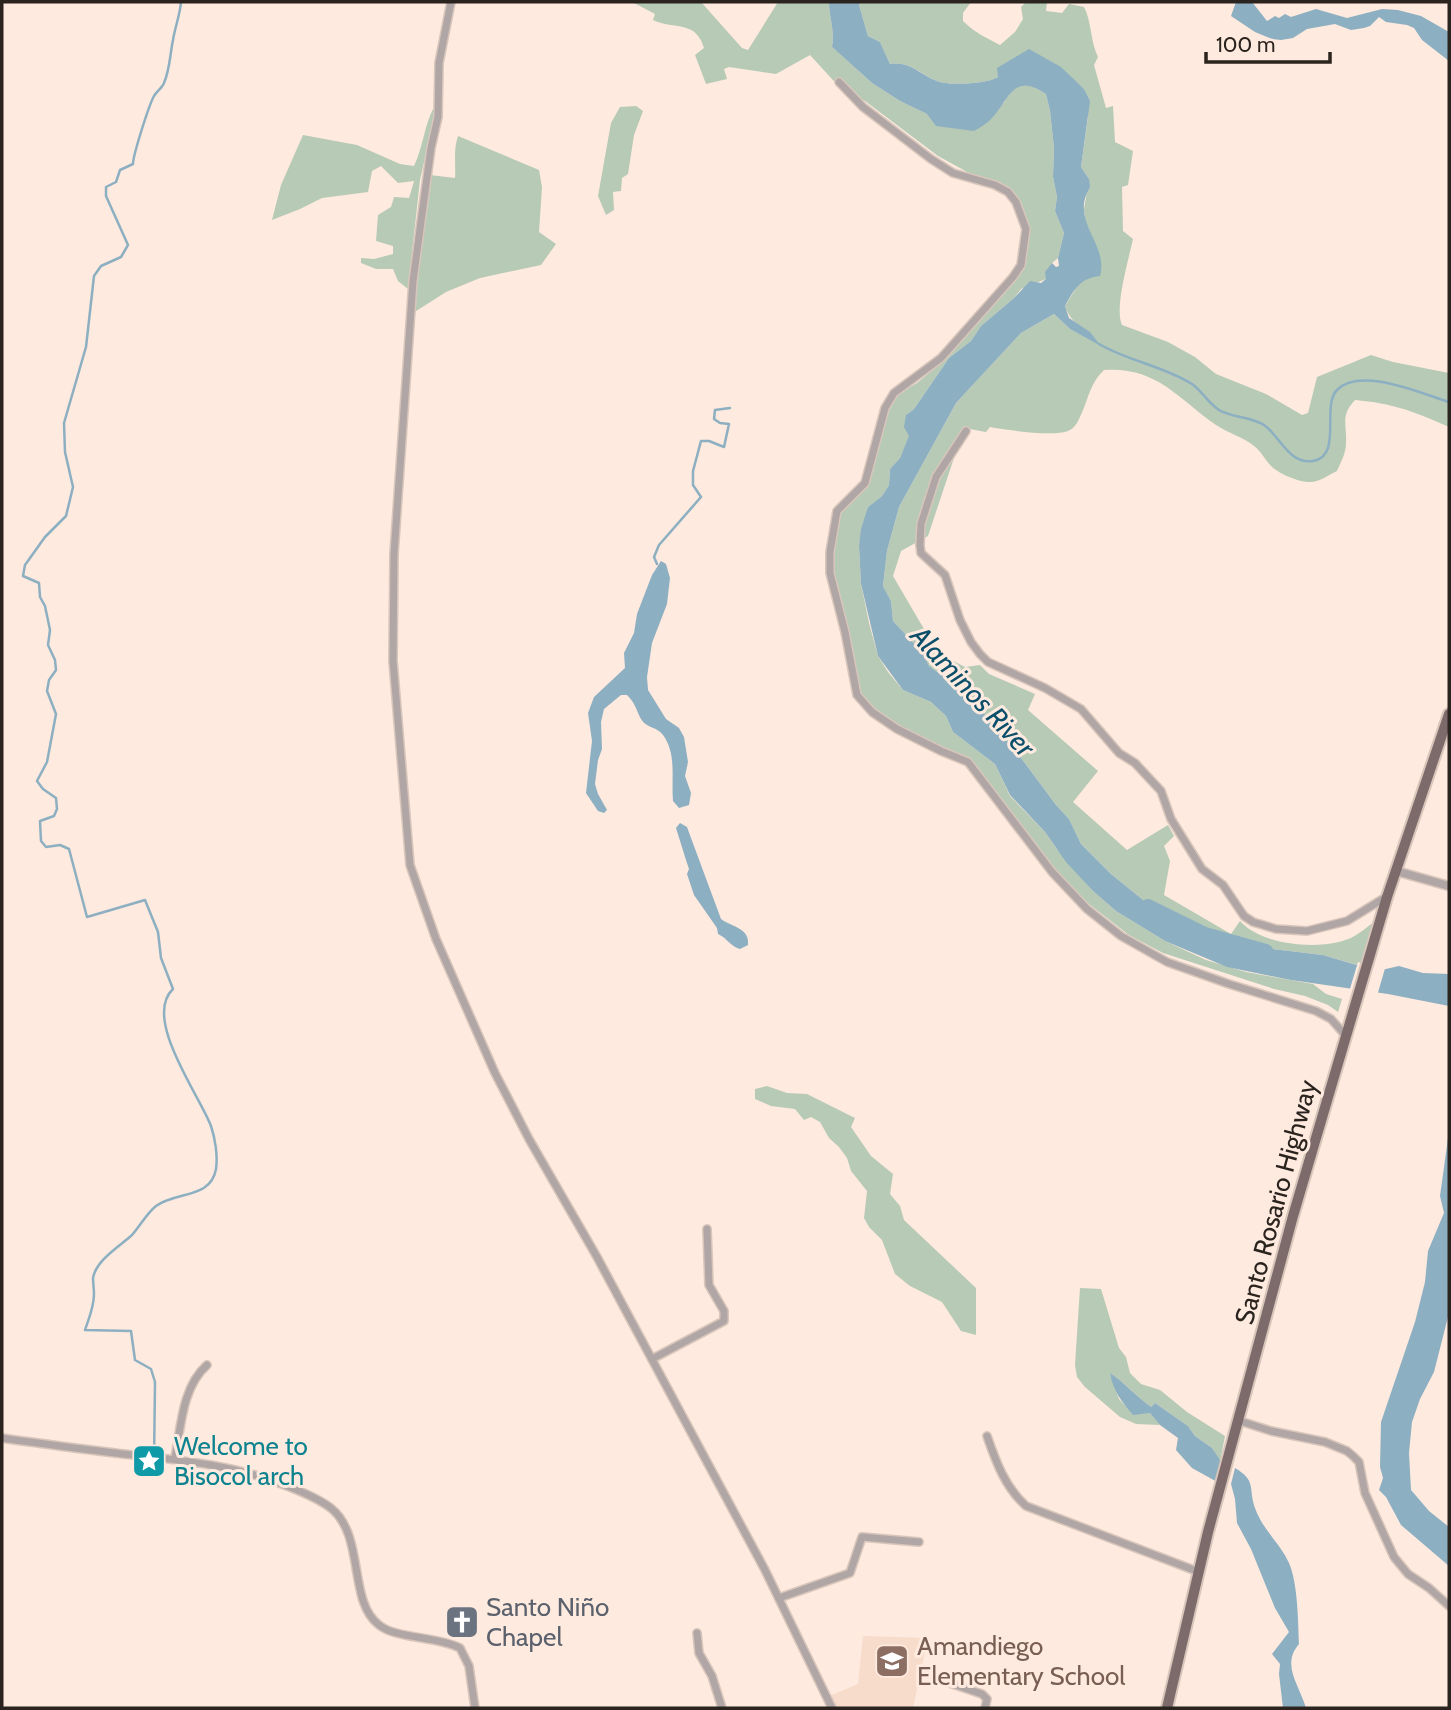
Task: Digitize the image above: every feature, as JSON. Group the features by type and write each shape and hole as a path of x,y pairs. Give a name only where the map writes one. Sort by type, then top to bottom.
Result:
{"main road":[{"name":"Santo Rosario Highway","path":"1167,1708 1199,1572 1293,1216 1387,897 1449,714"}],"street":[{"path":"451,2 439,63 438,117 430,148 413,281 394,554 393,661 410,865 428,920 495,1073 529,1139 574,1214 779,1598 832,1708"},
{"path":"839,82 863,107 931,159 953,173 995,185 1008,192 1016,202 1026,229 1021,265 1013,277 941,358 894,393 885,408 865,483 837,511 830,552 830,573 857,695 872,712 897,729 968,762 1052,872 1087,909 1121,936 1167,961 1230,985 1316,1011 1331,1019 1346,1036"},
{"path":"965,431 936,477 921,524 920,545 921,554 945,575 960,620 980,654 988,662 1045,688 1081,709 1119,753 1135,763 1161,791 1171,819 1202,869 1223,885 1244,916 1254,922 1276,929 1307,931 1347,921 1387,897"},
{"path":"1396,871 1449,886"},
{"path":"652,1359 724,1321 724,1311 709,1285 707,1229"},
{"path":"176,1458 190,1390 199,1373 207,1365"},
{"path":"1240,1421 1325,1442 1353,1456 1359,1462 1370,1504 1394,1557 1408,1574 1449,1606"},
{"path":"987,1436 1006,1482 1026,1506 1199,1572"},
{"path":"2,1438 216,1465 268,1478 300,1491 332,1510 345,1524 361,1590 372,1619 384,1629 437,1639 460,1648 469,1666 475,1708"},
{"path":"779,1598 850,1573 862,1537 919,1542"},
{"path":"697,1633 699,1653 712,1676 722,1708"},
{"path":"935,1678 982,1694 986,1699 985,1708"}],"shaded area":[{"name":"Amandiego Elementary School","path":"863,1636 928,1638 913,1708 833,1708 827,1697 858,1684"}],"green space":[{"path":"632,2 701,2 742,48 748,50 778,2 829,2 832,47 872,83 927,114 1004,103 1012,91 1022,86 1033,87 1046,94 1054,148 1053,177 1057,197 1055,211 1064,233 1058,258 1052,263 1046,279 1021,289 981,326 971,341 949,358 914,409 906,415 910,436 900,458 890,469 889,485 882,496 868,507 859,546 861,584 878,656 903,690 931,702 946,716 953,732 995,764 1010,796 1045,832 1093,891 1116,911 1165,941 1206,960 1246,972 1313,984 1326,994 1342,999 1338,1012 1305,996 1274,989 1163,953 1129,935 1089,904 1056,871 1010,815 975,766 898,727 873,710 859,694 832,579 832,558 839,515 867,484 888,405 935,368 1020,274 1027,245 1017,201 989,180 969,173 938,156 865,101 842,90 810,55 776,74 729,67 724,69 727,79 706,84 695,55 704,48 696,33 684,27 653,20 655,14"},
{"path":"861,2 971,2 963,13 963,21 1000,45 1015,32 1023,19 1021,7 1026,2 1047,2 1046,11 1062,13 1069,4 1084,7 1098,57 1094,65 1106,108 1113,106 1115,142 1133,151 1128,185 1122,187 1123,231 1133,239 1121,295 1122,325 1168,342 1195,357 1216,374 1266,394 1302,415 1308,413 1317,377 1371,355 1449,373 1449,427 1404,409 1355,400 1347,411 1346,447 1337,471 1307,482 1296,480 1276,470 1254,446 1216,425 1165,386 1138,373 1104,370 1092,387 1077,423 1068,431 1041,433 990,427 986,432 964,428 928,536 901,551 893,576 938,653 965,667 980,665 989,674 1035,694 1028,710 1098,771 1073,802 1127,850 1168,825 1174,836 1164,846 1170,861 1164,895 1231,934 1240,921 1262,936 1292,944 1339,942 1354,936 1374,922 1361,966 1323,955 1223,943 1153,908 1111,874 1081,844 1069,819 1001,731 958,687 929,666 923,653 893,621 891,601 883,586 887,551 899,507 956,403 1021,333 1054,314 1070,329 1099,344 1076,323 1065,306 1078,285 1089,277 1091,235 1084,209 1089,179 1081,167 1088,117 1084,89 1072,79 998,77 977,83 959,84 937,81 903,64 890,64 880,42 868,36 859,5"},
{"path":"636,106 643,111 634,135 628,174 622,178 621,191 613,192 614,210 606,215 598,196 611,123 620,107"},
{"path":"433,109 435,113 420,180 408,289 398,281 393,269 376,269 361,263 361,258 374,259 393,254 393,246 376,241 378,215 391,207 394,197 409,198 414,181 398,183 381,166 372,171 368,192 322,198 272,220 281,185 303,135 357,145 400,164 414,166"},
{"path":"458,136 539,170 542,187 539,232 556,244 541,265 480,278 446,292 413,313 430,175 455,178"},
{"path":"767,1086 787,1093 807,1094 855,1118 851,1127 871,1156 893,1174 890,1194 900,1206 904,1220 976,1288 976,1335 961,1331 942,1302 910,1286 895,1274 882,1240 864,1218 867,1191 851,1171 847,1158 829,1138 820,1122 811,1117 804,1120 795,1109 771,1106 755,1099 755,1089"},
{"path":"1080,1288 1101,1289 1119,1348 1126,1357 1130,1373 1141,1384 1160,1390 1187,1412 1225,1436 1220,1462 1212,1448 1195,1436 1188,1426 1155,1403 1151,1407 1110,1374 1119,1399 1133,1414 1150,1413 1160,1425 1136,1424 1120,1417 1085,1387 1077,1377 1075,1365"}],"water":[{"path":"829,2 861,2 859,5 868,36 880,42 890,64 909,66 943,83 977,83 998,77 997,68 1029,49 1061,67 1084,89 1090,101 1081,167 1089,179 1090,187 1084,211 1099,253 1100,276 1083,282 1065,306 1069,318 1090,332 1101,346 1070,329 1054,314 1021,333 956,403 899,507 887,551 883,586 891,601 893,621 923,653 929,666 958,687 1001,731 1069,819 1081,844 1111,874 1153,908 1223,943 1323,955 1377,971 1399,966 1423,973 1449,974 1449,1006 1227,967 1165,941 1116,911 1066,862 1045,832 1010,795 995,764 953,732 946,716 931,702 903,690 878,656 861,584 859,546 868,507 882,496 889,485 890,469 900,458 909,436 904,427 906,415 914,409 949,358 971,341 981,326 1030,281 1041,283 1046,279 1045,272 1052,263 1056,267 1059,266 1058,258 1064,233 1055,211 1057,197 1053,177 1054,148 1046,94 1027,86 1014,90 991,119 974,131 936,126 927,114 872,83 832,47"},
{"path":"1236,2 1252,2 1267,21 1275,16 1279,18 1285,14 1291,17 1316,9 1347,18 1382,9 1421,16 1449,32 1449,61 1422,40 1414,28 1386,22 1379,17 1364,28 1351,30 1335,24 1307,29 1293,38 1272,39 1255,32 1231,16"},
{"path":"661,561 666,564 670,578 667,604 652,643 648,690 666,719 679,728 684,737 688,762 685,776 691,793 689,805 679,808 673,801 672,758 663,735 643,722 630,698 621,695 604,709 601,722 602,749 595,784 607,810 604,813 598,811 586,793 592,741 588,713 594,697 625,668 624,653 634,633 637,614 652,575"},
{"path":"680,823 687,827 721,919 743,931 748,945 740,949 718,934 717,928 694,895 676,828"},
{"path":"1449,1131 1449,1313 1434,1372 1412,1422 1409,1453 1411,1490 1429,1511 1449,1527 1449,1566 1401,1525 1386,1497 1379,1490 1383,1478 1380,1467 1381,1422 1415,1322 1425,1282 1428,1251 1444,1213 1440,1196"},
{"path":"1110,1373 1151,1407 1155,1403 1188,1426 1195,1436 1212,1448 1224,1466 1219,1483 1192,1468 1176,1450 1178,1438 1160,1425 1150,1413 1133,1415 1116,1391"},
{"path":"1235,1468 1249,1481 1258,1516 1285,1556 1292,1572 1299,1644 1291,1667 1306,1708 1283,1708 1280,1664 1272,1654 1289,1632 1275,1608 1251,1549 1237,1523 1231,1484"}],"pier":[{"path":"1358,962 1377,967 1386,965 1377,996 1349,992"}],"waterway":[{"path":"154,1462 155,1382 151,1369 135,1360 131,1331 85,1330 93,1303 93,1278 103,1259 132,1235 156,1206 200,1190 213,1179 216,1147 211,1126 168,1037 164,1018 165,1002 173,989 161,958 158,932 145,900 87,917 69,849 60,845 46,847 41,841 40,821 54,816 57,809 56,798 37,781 47,762 56,714 47,691 49,680 56,670 48,645 50,630 45,606 40,597 39,583 23,576 25,565 45,537 66,516 73,487 65,452 64,423 86,347 94,276 101,266 121,257 128,245 106,196 106,187 116,182 120,170 133,164 152,101 166,78 181,2"},
{"path":"1099,344 1192,384 1219,410 1264,425 1291,454 1305,461 1322,457 1327,450 1333,397 1337,390 1347,383 1375,381 1392,384 1449,402"},
{"path":"657,564 654,557 659,545 701,497 693,485 693,471 701,441 724,447 729,424 714,419 715,410 730,408"},
{"name":"Alaminos River","path":"1148,906 1205,934 1266,951"}],"place":[{"name":"Welcome to Bisocol arch","path":"149,1461"},
{"name":"Santo Niño Chapel","path":"462,1622"},
{"name":"Amandiego Elementary School","path":"892,1661"}]}
